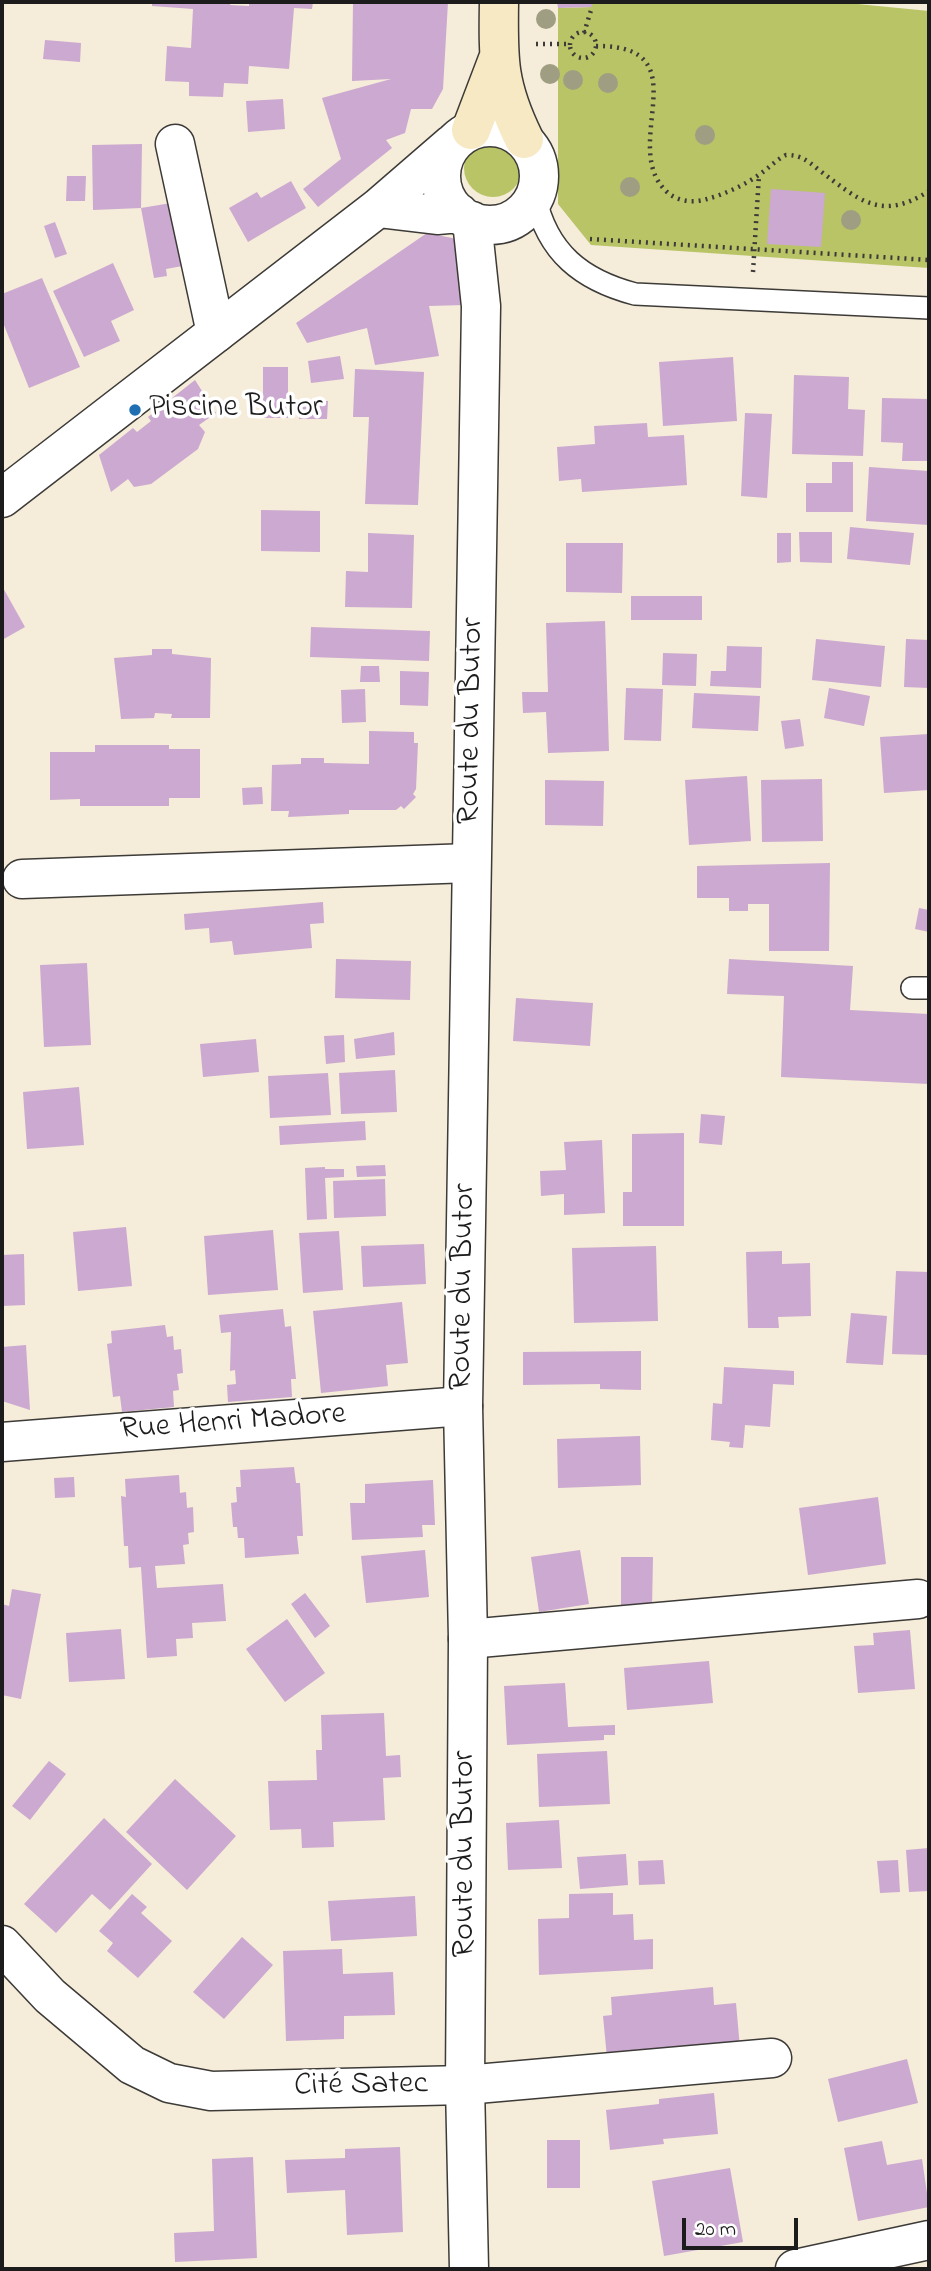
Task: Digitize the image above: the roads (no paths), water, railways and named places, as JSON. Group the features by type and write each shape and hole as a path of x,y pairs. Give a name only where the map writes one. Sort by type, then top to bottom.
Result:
{"main road":[{"path":"499,2 498,60 506,103 524,139"},
{"path":"462,137 498,60"}],"street":[{"path":"2,498 378,208 462,137 499,127 524,139 539,167 525,207 487,225 465,217 378,208"},
{"path":"462,137 444,157 442,187 465,217"},
{"path":"175,144 216,333"},
{"name":"Route du Butor","path":"481,306 525,207"},
{"name":"Route du Butor","path":"465,217 481,306 463,1406 468,1639 465,2085 469,2269"},
{"path":"22,879 470,863"},
{"name":"Rue Henri Madore","path":"2,1442 463,1406"},
{"path":"468,1639 918,1598"},
{"name":"Cité Satec","path":"2,1945 50,1996 132,2065 169,2084 211,2091 465,2085 772,2058"},
{"path":"795,2269 929,2240"}],"lane":[{"path":"525,207 540,218 573,265 601,285 635,295 929,308"}],"place":[{"name":"Piscine Butor","path":"135,410"}]}
